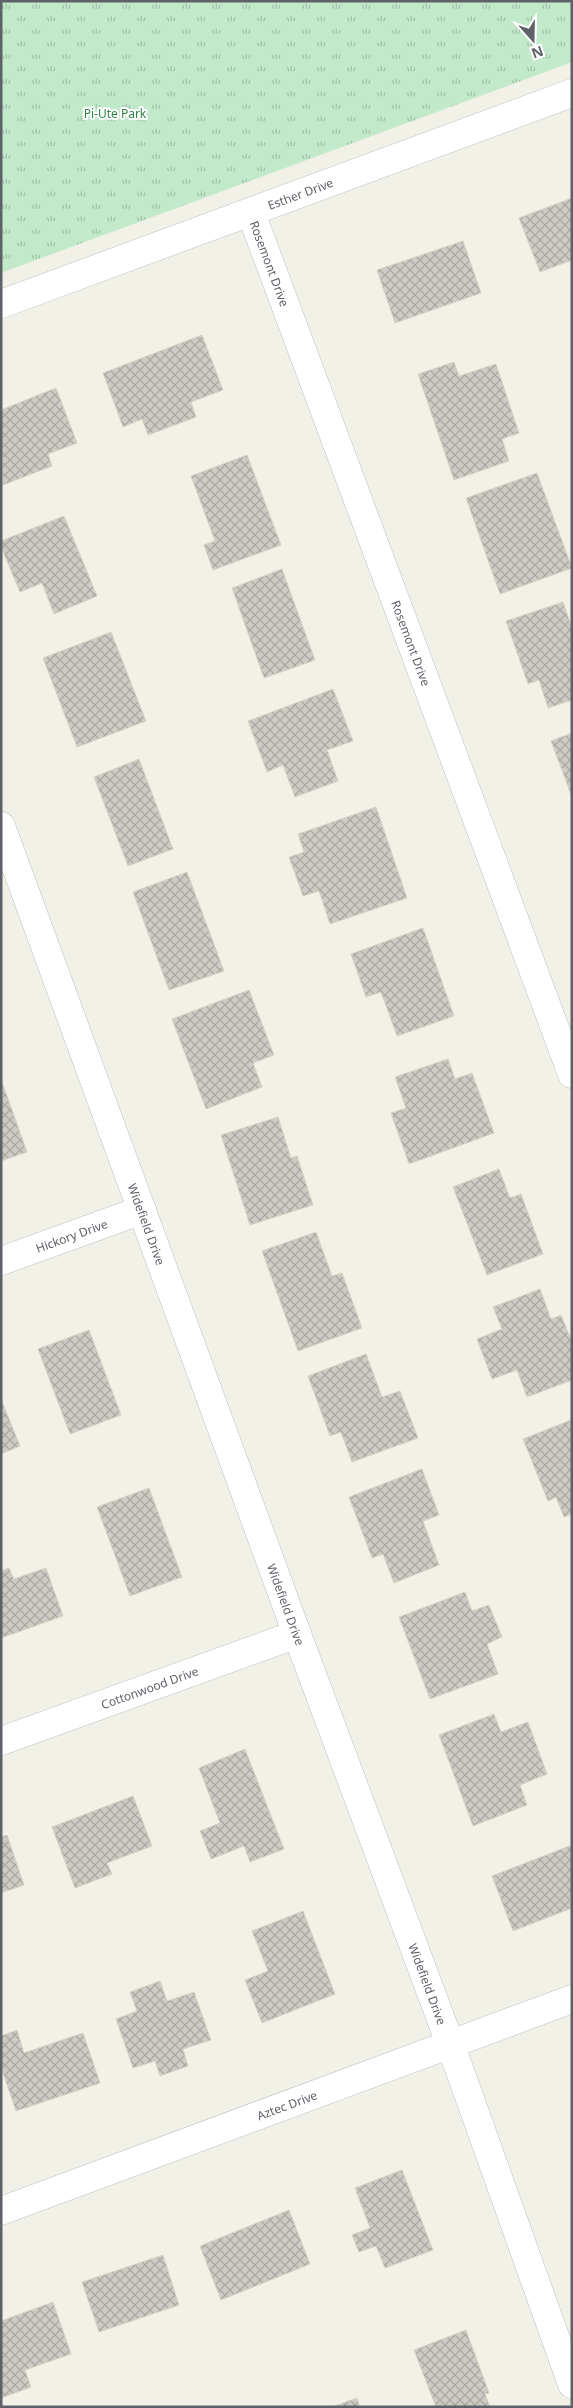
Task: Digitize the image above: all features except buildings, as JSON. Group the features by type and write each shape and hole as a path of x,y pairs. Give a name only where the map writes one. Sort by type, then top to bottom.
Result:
{"street":[{"name":"Esther Drive","path":"1,304 572,93"},
{"name":"Rosemont Drive","path":"251,213 572,1074"},
{"name":"Widefield Drive","path":"1,826 297,1634 451,2046 572,2384"},
{"name":"Hickory Drive","path":"1,1261 142,1210"},
{"name":"Cottonwood Drive","path":"1,1741 297,1634"},
{"name":"Aztec Drive","path":"1,2211 451,2046 572,1999"}],"green space":[{"name":"Pi-Ute Park","path":"1,1 572,1 572,62 1,273"}]}
